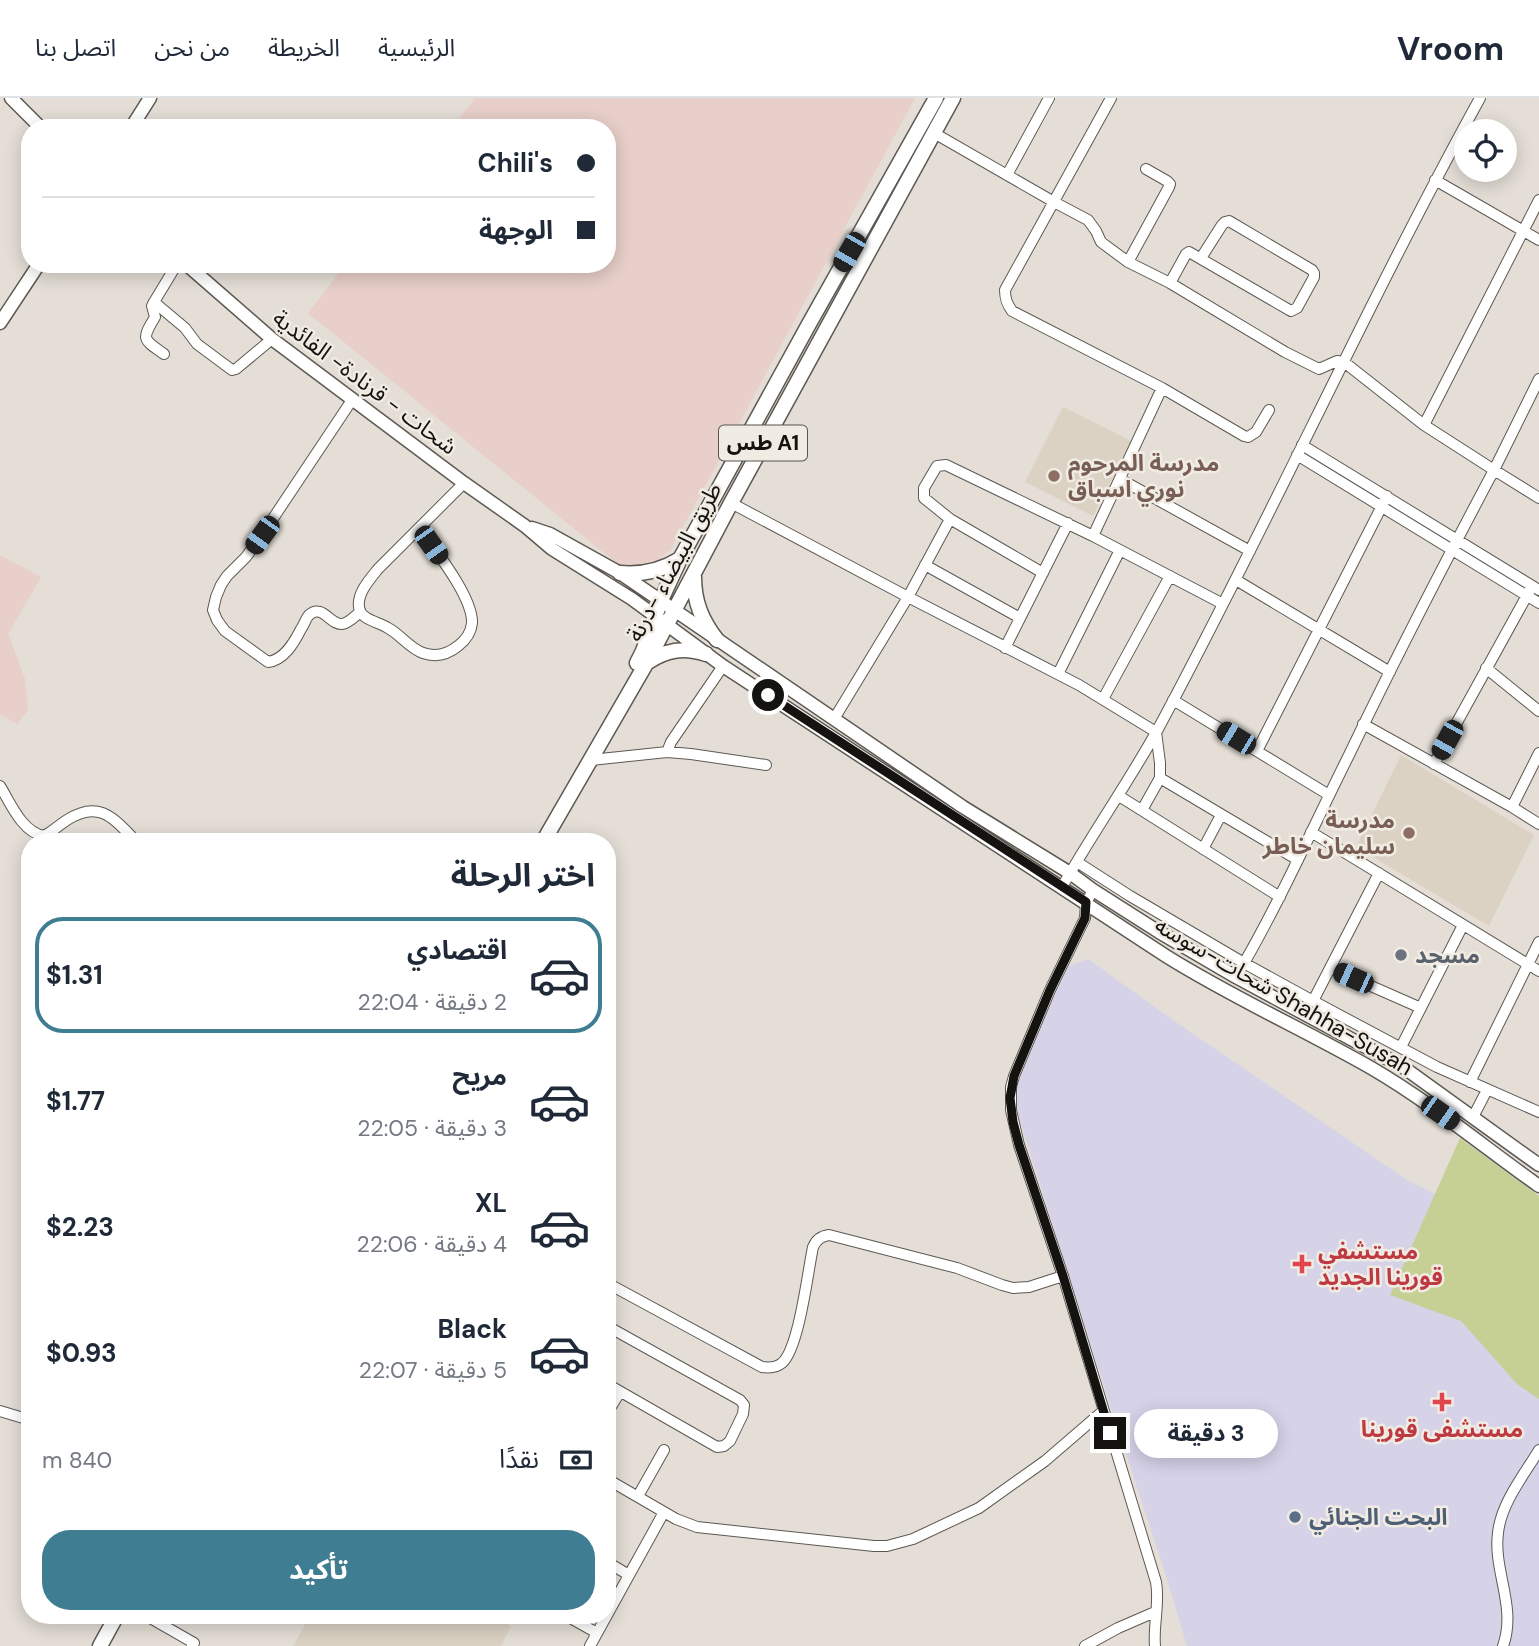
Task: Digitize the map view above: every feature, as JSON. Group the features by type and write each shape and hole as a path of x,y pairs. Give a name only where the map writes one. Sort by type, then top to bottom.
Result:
{"highway":[{"name":"طريق البيضاء -درنة","path":"573,789 647,662 661,620 660,600 680,559 936,98"},
{"name":"طريق البيضاء -درنة","path":"661,620 675,610 953,98"},
{"path":"620,573 651,572 680,559"},
{"path":"695,574 694,586 699,610 709,631 717,640"},
{"path":"573,789 586,758 661,620"},
{"path":"647,662 676,650 686,649 706,654"},
{"name":"طس A1","path":"548,833 573,789"},
{"path":"100,1646 112,1624"}],"main road":[{"path":"11,98 32,119"},
{"path":"137,119 150,98"},
{"path":"0,323 32,273"},
{"name":"شحات - قرنادة- الفائدية","path":"196,273 272,339 525,526"},
{"name":"شحات-سوسه Shahha-Susah","path":"525,526 550,534 620,573 963,807 1073,867 1093,890 1199,957 1409,1071 1539,1165"},
{"name":"شحات-سوسه Shahha-Susah","path":"525,526 552,549 632,599 723,666 1194,973 1409,1091 1539,1186"}],"street":[{"path":"1006,175 1049,98"},
{"path":"1111,98 1005,290 1008,305 1012,311 1162,388 1248,437 1256,432 1269,410"},
{"path":"1062,887 1119,796 1173,700 1236,580 1435,180 1480,98"},
{"path":"934,133 1088,220 1101,242 1128,262 1170,283 1274,346 1319,369 1337,360 1344,362 1424,425 1539,498"},
{"path":"1128,262 1170,184 1146,169"},
{"path":"1435,180 1539,240"},
{"path":"1424,425 1539,200"},
{"path":"1170,283 1189,252 1291,311 1297,308 1314,277 1312,270 1229,222 1222,225 1201,258"},
{"path":"164,354 149,343 146,332 155,317 153,302 171,273"},
{"path":"153,302 186,328 197,344 232,370 272,339"},
{"path":"1236,977 1280,897 1363,724 1539,379"},
{"path":"1093,536 1162,388"},
{"path":"352,400 262,535 221,584 214,610 225,631 268,662 280,658 289,648 312,612 323,612 335,623 346,624 360,611"},
{"path":"1300,450 1387,496 1536,588 1527,596 1434,764"},
{"path":"1300,450 1382,506 1539,603"},
{"path":"1043,573 950,519 924,498 925,488 937,466 946,465 1068,523 1223,604"},
{"path":"1120,479 1250,551"},
{"path":"420,529 454,578 470,610 472,624 465,640 452,651 435,656 415,649 388,627 364,616 358,606 359,598 379,569 464,483"},
{"path":"1257,751 1387,496"},
{"path":"731,503 1058,674 1156,732"},
{"path":"834,719 908,597 950,519"},
{"path":"1005,648 1068,523"},
{"path":"1058,674 1120,550"},
{"path":"925,565 1020,618"},
{"path":"1103,699 1170,576"},
{"path":"1236,580 1390,672"},
{"path":"667,752 671,742 723,666"},
{"path":"1486,668 1539,711"},
{"path":"1173,700 1329,795"},
{"path":"1363,724 1539,824"},
{"path":"1143,810 1160,778 1156,732"},
{"path":"591,760 667,752 766,765"},
{"path":"1512,807 1539,753"},
{"path":"1160,778 1298,860"},
{"path":"0,786 26,827 34,833"},
{"path":"1119,796 1280,897"},
{"path":"49,833 79,813 90,810 112,819 127,833"},
{"path":"1203,849 1222,815"},
{"path":"1311,832 1463,925 1533,960 1539,971"},
{"path":"1073,867 1130,896 1312,1001 1470,1082 1539,1112"},
{"path":"1312,1001 1379,873"},
{"path":"1093,890 1086,902 1085,918 1050,990 1019,1064 1010,1098 1019,1145 1063,1276 1156,1583 1155,1646"},
{"path":"1401,1047 1463,925"},
{"path":"1470,1082 1533,960 1539,942"},
{"path":"1330,968 1421,1008"},
{"path":"1473,1117 1487,1090"},
{"path":"616,1288 750,1361 771,1368 779,1365 788,1356 803,1307 813,1247 816,1241 825,1236 957,1268 1013,1288 1029,1287 1063,1276"},
{"path":"616,1331 740,1400 744,1411 730,1441 718,1447 616,1390"},
{"path":"616,1398 620,1392"},
{"path":"0,1411 21,1417"},
{"path":"616,1484 683,1522 704,1528 874,1546 901,1543 979,1508 1045,1461 1103,1412"},
{"path":"638,1496 664,1450"},
{"path":"1503,1646 1507,1608 1498,1534 1508,1502 1539,1450"},
{"path":"616,1599 664,1512"},
{"path":"616,1567 629,1575"},
{"path":"1085,1646 1155,1612"},
{"path":"161,1624 194,1643 192,1646"},
{"path":"581,1624 597,1633"},
{"path":"590,1646 602,1624"}],"shaded area":[{"path":"475,98 915,98 671,549 656,562 620,566 308,313 339,273 616,273 616,119 459,119"},
{"path":"1063,407 1131,441 1093,516 1025,482"},
{"path":"0,555 41,577 8,634 25,679 28,710 17,724 0,714"},
{"path":"1401,755 1534,835 1489,926 1356,847"},
{"name":"مستشفي قورينا الجديد","path":"1088,959 1407,1180 1435,1194 1460,1138 1539,1196 1539,1646 1187,1646 1014,1101 1015,1090 1063,968"},
{"path":"305,1624 511,1626 501,1646 293,1646"}],"green space":[{"path":"1460,1138 1539,1196 1539,1399 1517,1384 1461,1321 1390,1295"}],"place":[{"name":"مدرسة المرحوم نوري اسباق","path":"1054,476"},
{"name":"مدرسة سليمان خاطر","path":"1409,833"},
{"name":"مسجد","path":"1401,955"},
{"name":"مستشفي قورينا الجديد","path":"1302,1264"},
{"name":"مستشفى قورينا","path":"1442,1402"},
{"name":"البحت الجنائي","path":"1295,1517"}],"route":[{"path":"768,695 1086,902 1085,918 1050,990 1014,1076 1010,1098 1019,1145 1063,1276 1110,1433"}]}
